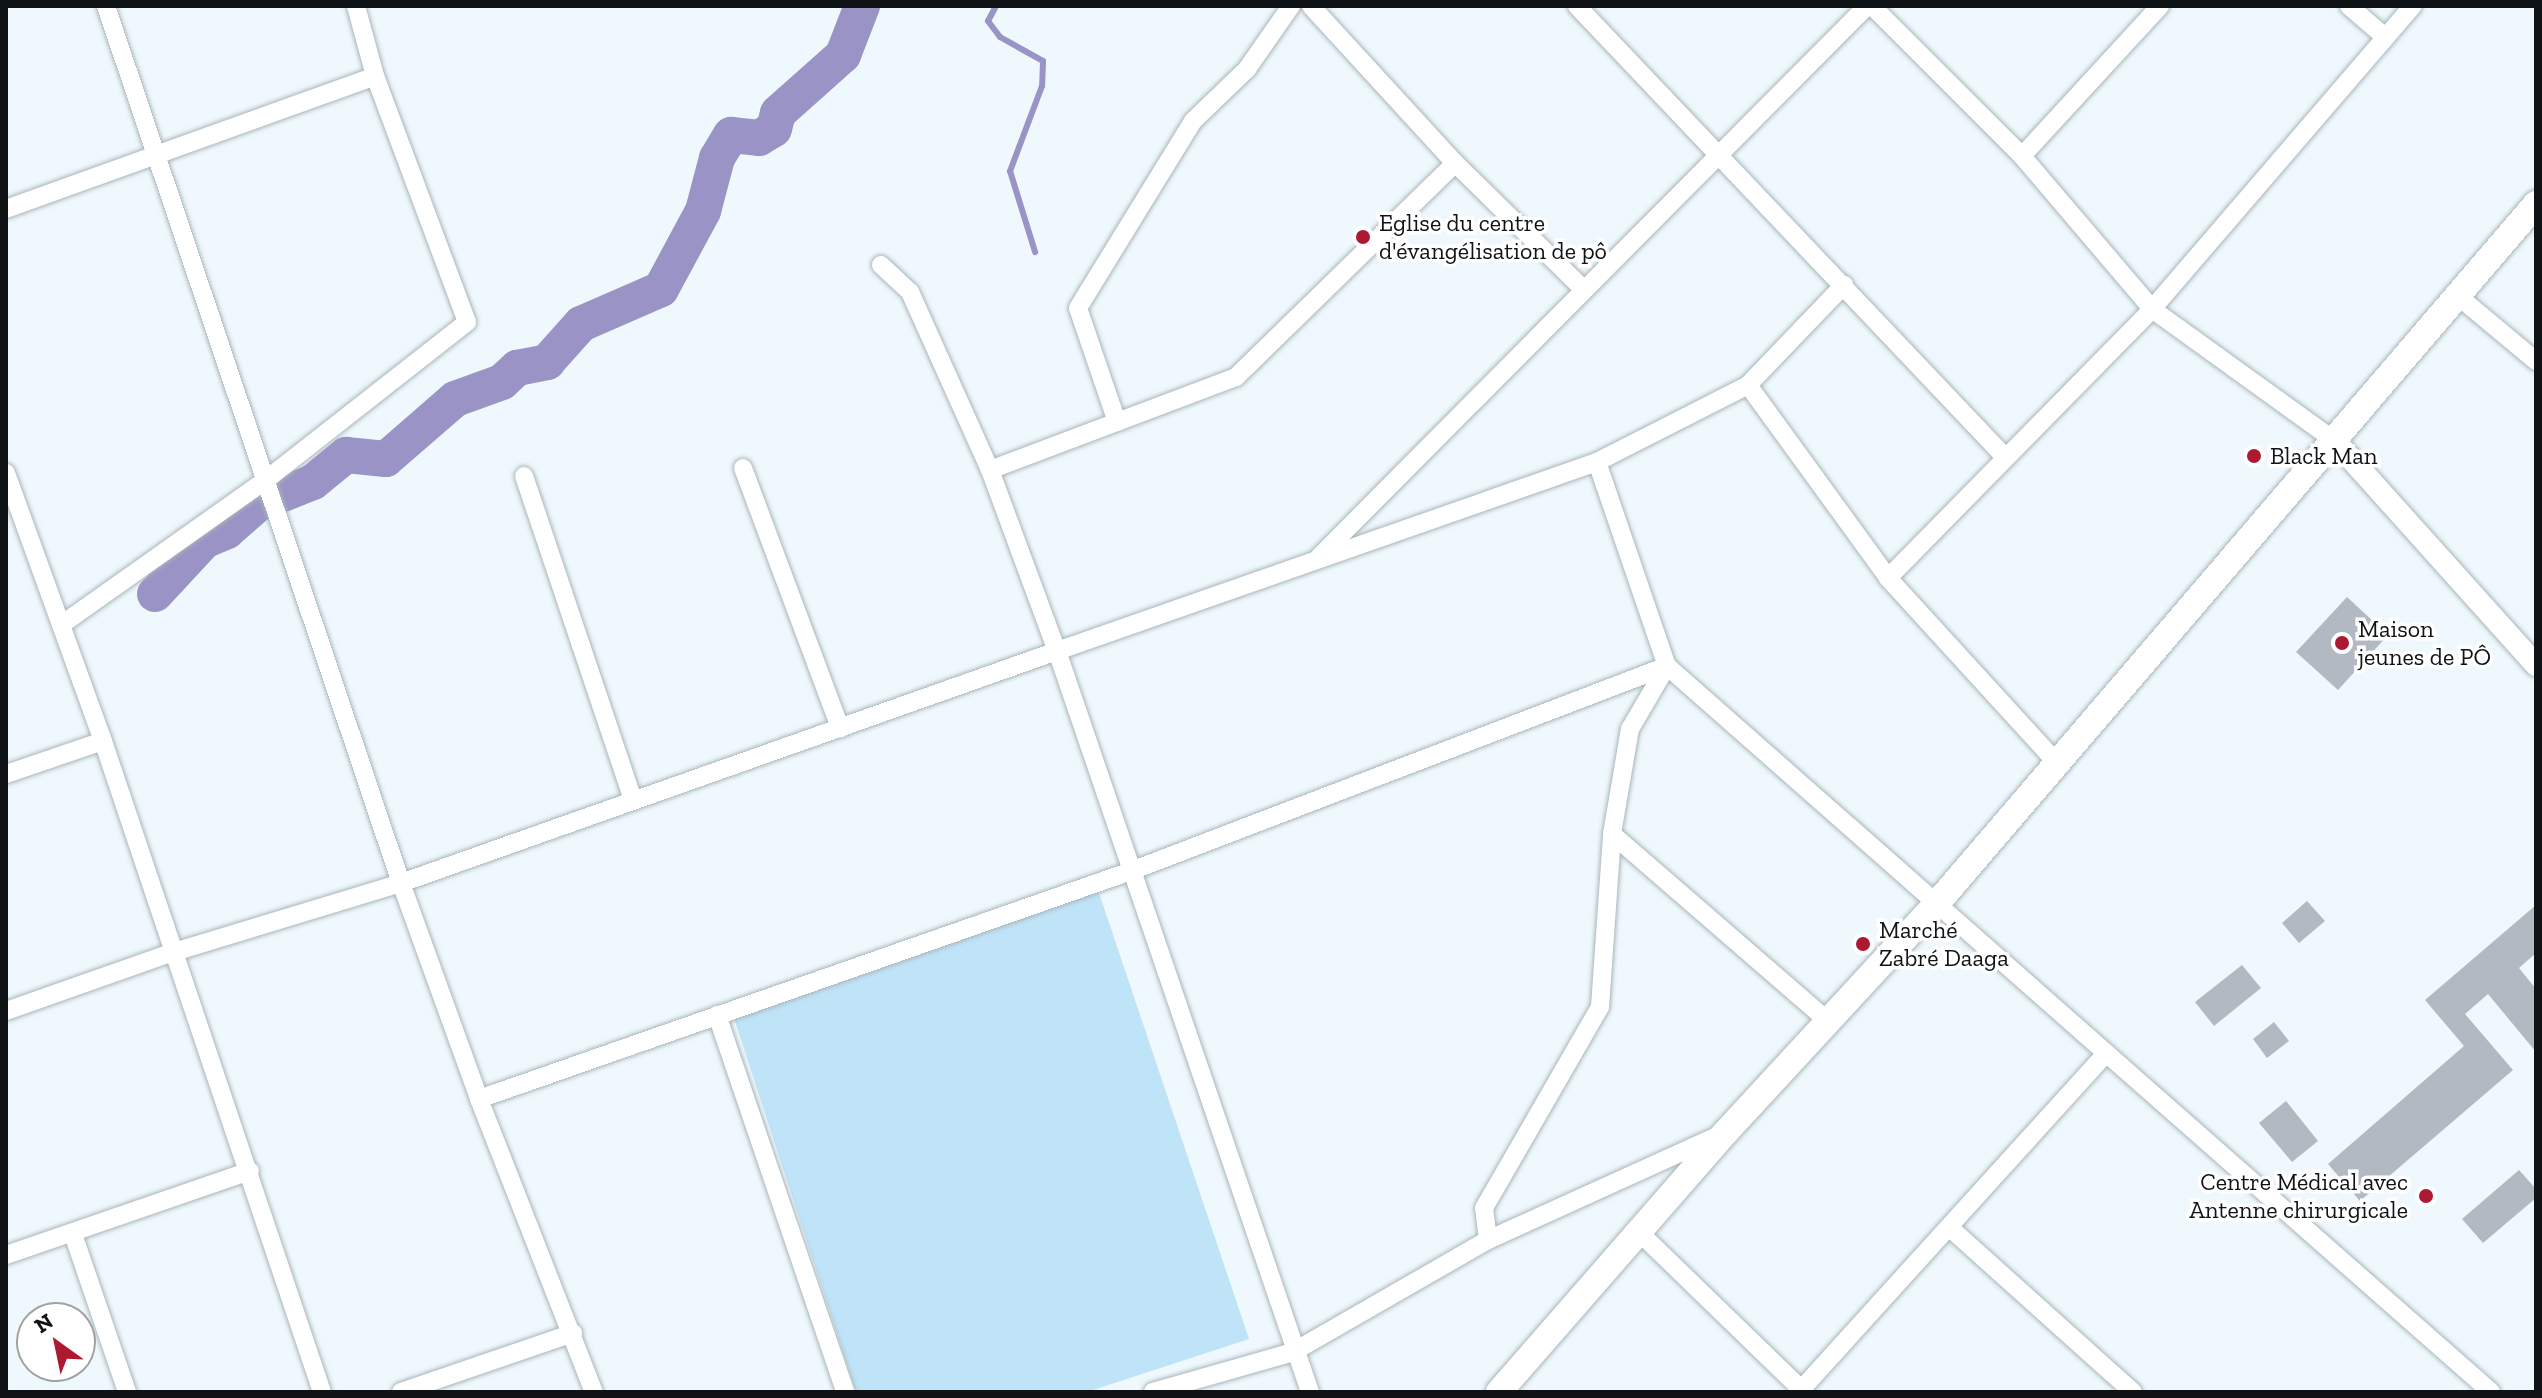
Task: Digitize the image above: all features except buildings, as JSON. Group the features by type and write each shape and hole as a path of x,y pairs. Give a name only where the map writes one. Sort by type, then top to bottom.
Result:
{"main road":[{"path":"1499,1392 1726,1132 1830,1023 1939,901 2536,204"}],"street":[{"path":"106,6 401,883 479,1099 594,1392"},
{"path":"61,625 271,492 467,322 375,76 356,6"},
{"path":"1117,422 1078,308 1193,121 1247,69 1291,6"},
{"path":"1311,6 1455,163 1583,289"},
{"path":"1577,6 1721,153 2004,456"},
{"path":"1314,561 1583,289 1870,6 2022,156 2152,309 2335,441 2536,665"},
{"path":"2022,156 2160,6"},
{"path":"2349,6 2385,37"},
{"path":"1888,578 2004,456 2152,309 2413,6"},
{"path":"6,209 375,76"},
{"path":"990,470 1236,377 1455,163"},
{"path":"881,265 910,292 990,470 1057,651 1293,1352 1310,1392"},
{"path":"6,1011 174,952 401,883 1597,462 1748,385 1844,285"},
{"path":"2458,296 2536,361"},
{"path":"1748,385 1888,578 2057,763"},
{"path":"1597,462 1667,666 1939,901 2105,1054 2491,1392"},
{"path":"743,468 840,728"},
{"path":"6,473 103,741 322,1392"},
{"path":"524,476 633,800"},
{"path":"1488,1240 1484,1208 1600,1007 1612,834 1630,729 1667,666"},
{"path":"479,1099 1131,871 1667,666"},
{"path":"6,774 103,741"},
{"path":"1612,834 1830,1023"},
{"path":"717,1015 845,1392"},
{"path":"1640,1233 1801,1391 2105,1054"},
{"path":"1153,1392 1293,1352 1488,1240 1726,1132"},
{"path":"6,1255 250,1171"},
{"path":"1949,1227 2133,1392"},
{"path":"73,1234 127,1392"},
{"path":"401,1392 573,1333"}],"shaded area":[{"path":"1098,890 1249,1339 1087,1392 856,1392 732,1012"}],"waterway":[{"path":"155,594 204,541 227,531 258,504 313,482 346,455 386,459 455,399 502,382 517,368 547,362 581,324 661,289 703,211 717,158 731,135 759,138 774,129 778,113 843,55 862,6"},
{"path":"996,6 988,21 1000,37 1043,61 1042,86 1010,171 1035,252"}],"place":[{"name":"Eglise du centre d'évangélisation de pô","path":"1363,237"},
{"name":"Black Man","path":"2254,456"},
{"name":"Maison jeunes de PÔ","path":"2342,643"},
{"name":"Marché Zabré Daaga","path":"1863,944"},
{"name":"Centre Médical avec Antenne chirurgicale","path":"2426,1196"}]}
